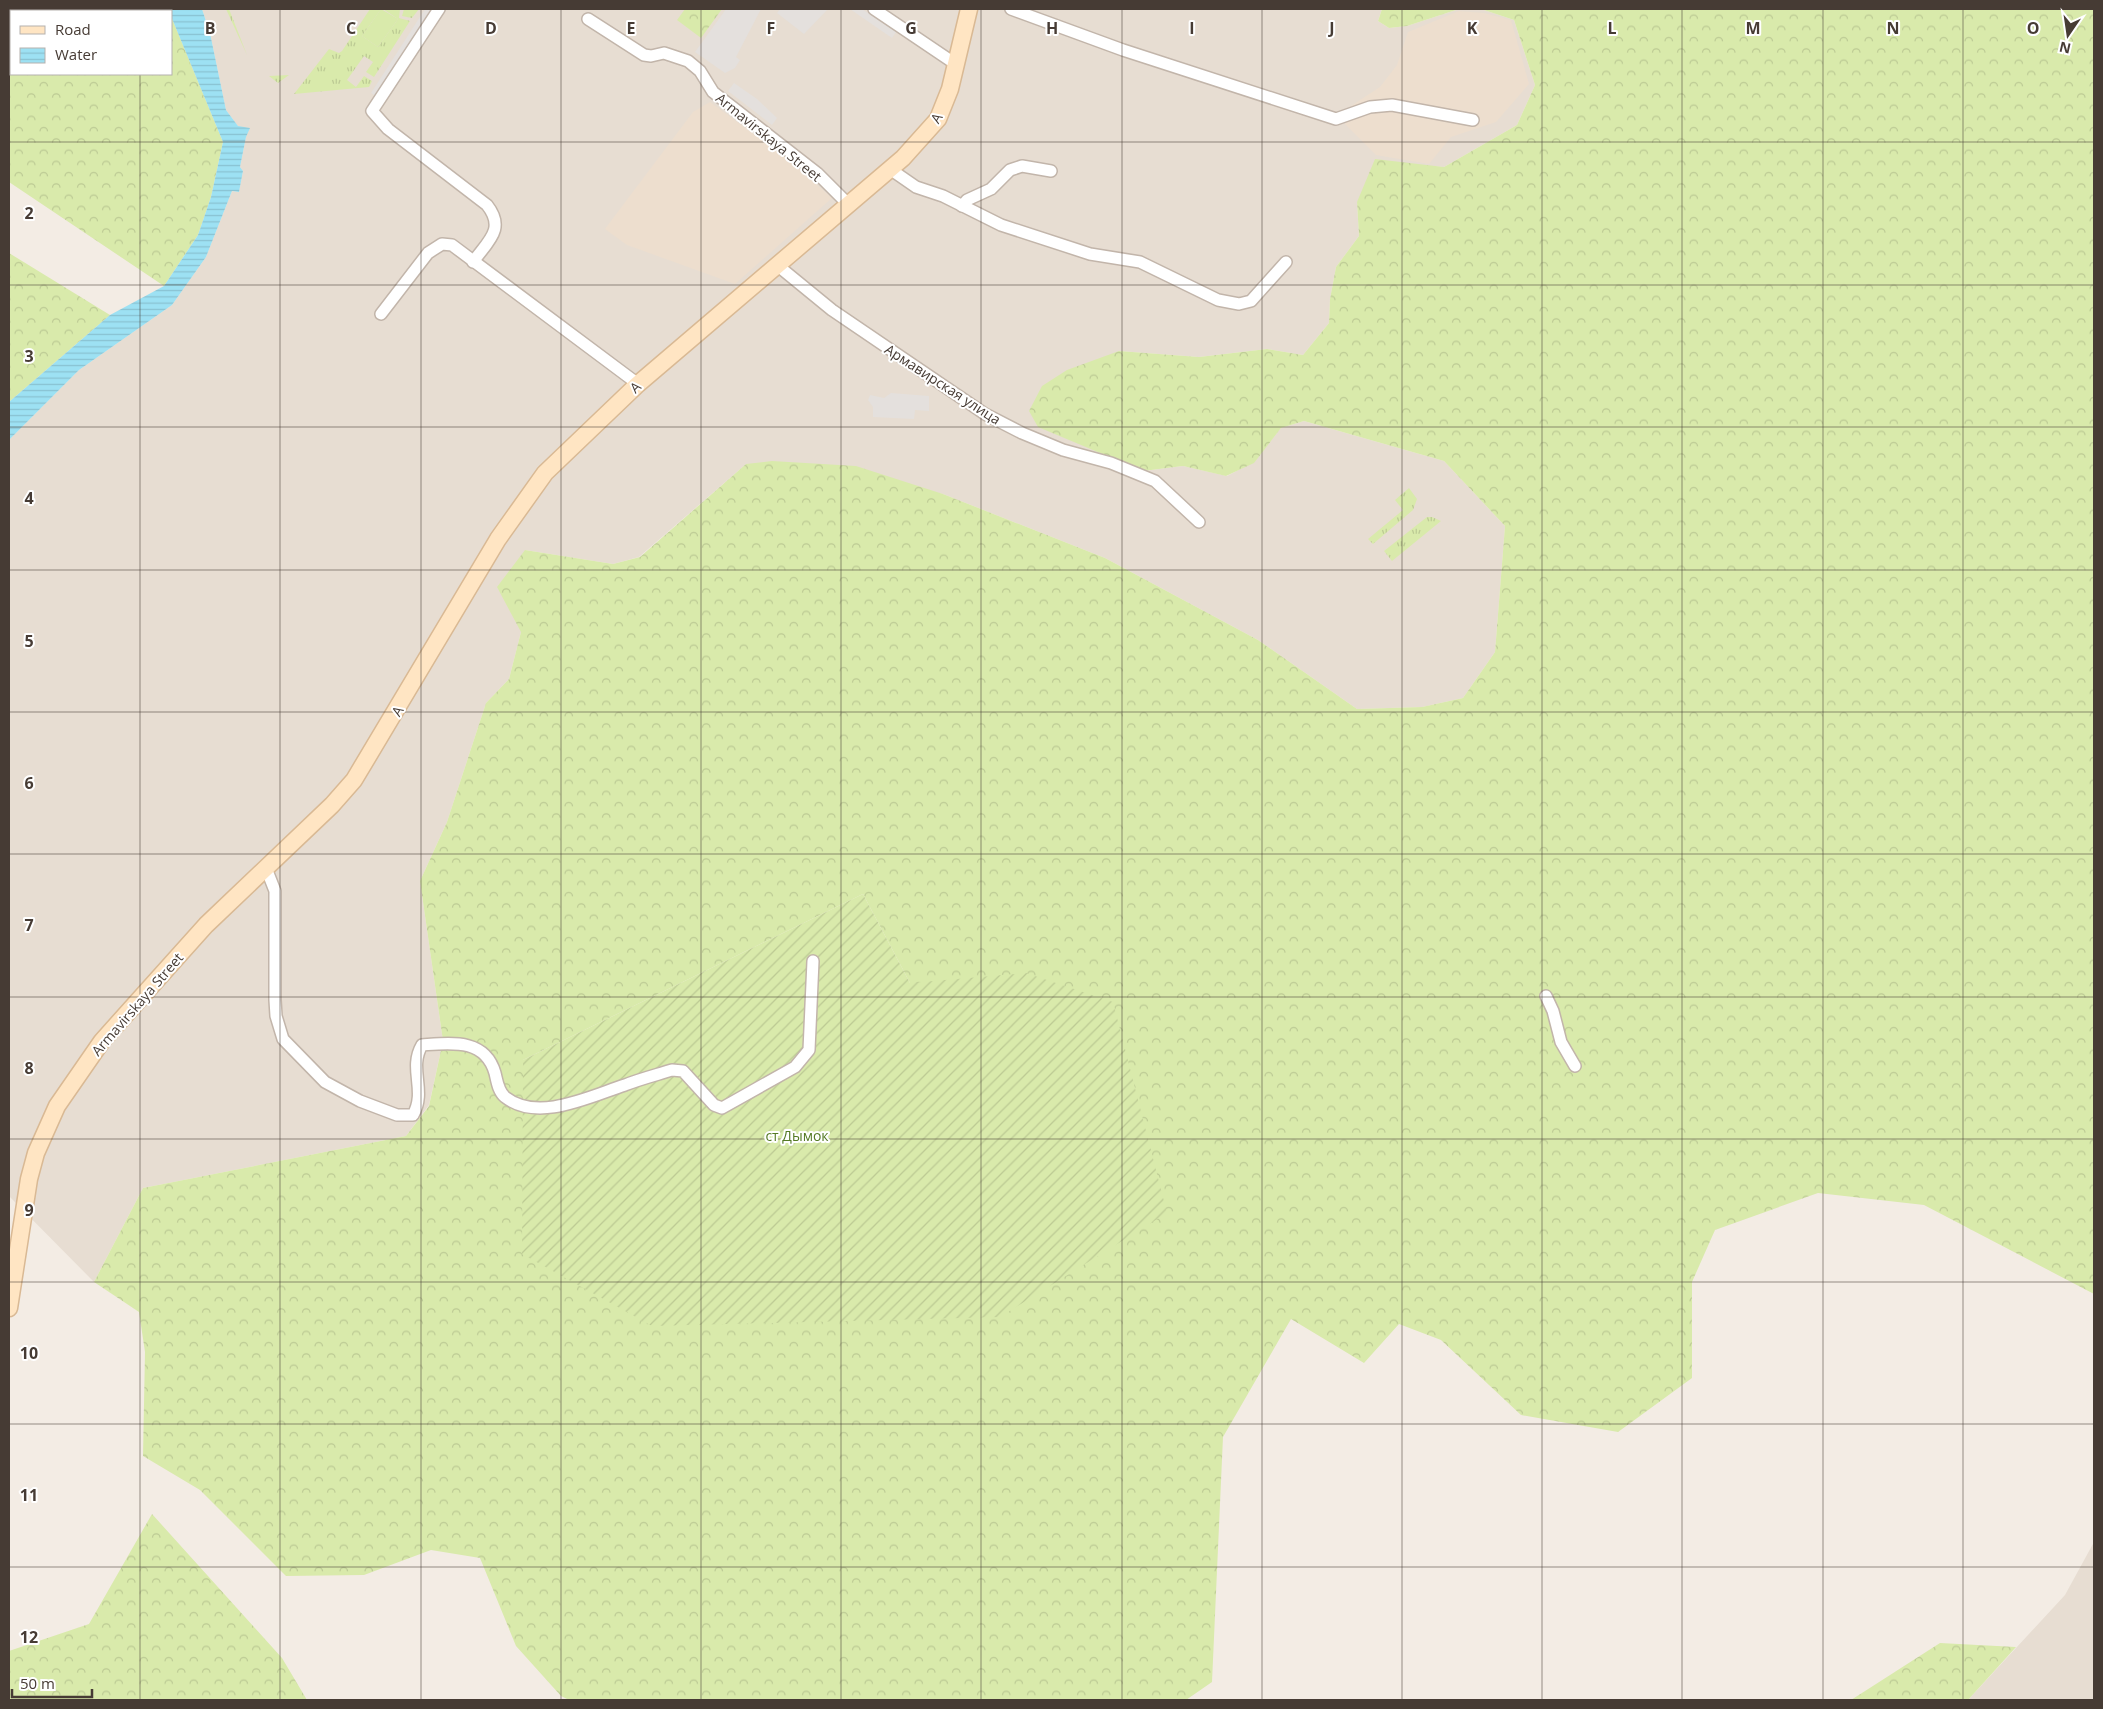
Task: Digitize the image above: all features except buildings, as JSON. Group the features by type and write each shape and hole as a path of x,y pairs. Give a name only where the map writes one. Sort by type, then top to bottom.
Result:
{"main road":[{"name":"A","path":"332,805 354,780 498,539 526,496 545,473 638,384 890,169 938,119 950,89 954,63 969,9"},
{"name":"Armavirskaya Street","path":"9,1308 29,1179 36,1153 56,1106 102,1041 206,925 332,805"}],"street":[{"path":"439,9 372,111 388,129 487,206 496,216 497,230 474,262"},
{"path":"874,9 954,63"},
{"path":"1012,9 1124,50 1336,119 1370,107 1392,105 1473,120"},
{"name":"Armavirskaya Street","path":"588,19 644,55 651,56 664,53 688,61 700,71 713,92 817,173 848,205"},
{"path":"962,206 967,200 991,188 1010,170 1022,166 1052,171"},
{"path":"890,169 916,187 943,196 1001,225 1090,254 1140,262 1218,300 1239,304 1250,301 1286,262"},
{"path":"381,314 434,248 442,244 452,245 638,384"},
{"name":"Армавирская улица","path":"777,265 832,310 985,414 1022,433 1063,450 1138,472 1156,481 1199,522"},
{"path":"266,868 275,892 275,1000 276,1016 283,1039 325,1082 360,1101 396,1115 413,1115 417,1107 419,1089 416,1055 422,1045 450,1043 472,1046 486,1054 493,1066 500,1090 505,1097 528,1106 570,1105 672,1070 683,1071 714,1105 722,1108 795,1067 809,1050 813,961"},
{"path":"1546,996 1553,1011 1561,1042 1575,1066"}],"shaded area":[{"path":"202,9 1382,9 1378,21 1389,28 1407,26 1459,9 1481,9 1514,20 1535,85 1517,125 1444,167 1415,165 1357,202 1359,236 1336,267 1330,299 1329,323 1303,355 1267,349 1199,357 1119,351 1143,471 1183,466 1227,476 1254,462 1281,428 1304,421 1444,461 1505,526 1495,652 1463,698 1422,707 1357,709 1258,640 1105,558 943,494 746,464 639,557 613,564 525,550 521,632 509,679 486,703 447,822 420,881 443,1041 429,1105 406,1136 143,1188 94,1282 9,1196 9,440 79,370 172,305 206,257 232,191 239,192 243,171 240,167 246,137 226,110 210,33"},
{"path":"425,9 434,9 377,97 371,93"},
{"path":"726,9 761,9 736,57 740,60 735,68 725,73 695,52"},
{"path":"780,9 828,9 804,34 777,13"},
{"path":"850,9 862,9 896,32 892,38"},
{"path":"1459,11 1484,13 1511,20 1529,84 1496,122 1451,137 1429,164 1376,155 1345,124 1351,106 1380,87 1397,65 1408,32"},
{"path":"734,83 757,99 777,118 772,125 728,91"},
{"path":"710,102 786,158 832,198 735,284 627,245 605,229 693,112"},
{"path":"891,393 929,396 929,411 915,410 914,419 873,417 873,407 868,400 870,395 884,398"},
{"path":"2094,1542 2094,1700 1968,1700 2065,1595"}],"green space":[{"path":"9,9 168,9 10,10 10,75 172,75 172,18 223,142 211,197 198,235 164,286 9,182"},
{"path":"226,9 229,9 247,55"},
{"path":"370,9 381,9 362,36 378,47 398,19 383,9 400,9 399,18 410,21 374,77 366,72 373,62 364,56 347,80 356,87 364,76 372,81 369,87 294,94 329,49 339,53 342,51"},
{"path":"381,9 398,19 378,47 362,36"},
{"path":"404,9 419,9 412,18 402,16"},
{"path":"685,9 722,9 701,38 677,20"},
{"path":"1382,9 1459,9 1407,26 1389,28 1378,21"},
{"path":"1481,9 2094,9 2094,1294 1924,1205 1818,1193 1715,1230 1692,1282 1692,1378 1618,1432 1521,1415 1441,1340 1399,1324 1364,1363 1291,1319 1223,1437 1212,1682 1186,1700 569,1700 561,1696 516,1646 480,1558 431,1550 364,1575 286,1576 200,1490 143,1456 145,1352 139,1312 94,1282 143,1188 406,1136 429,1106 443,1041 420,881 447,822 486,703 509,679 521,632 497,587 525,550 613,564 640,557 746,464 772,461 856,466 943,494 1105,558 1258,640 1357,709 1422,707 1463,698 1495,652 1505,526 1444,461 1304,421 1281,428 1254,463 1226,476 1183,466 1143,471 1038,427 1029,411 1042,386 1067,370 1119,351 1199,357 1267,349 1303,355 1329,323 1330,299 1336,267 1359,236 1357,202 1375,159 1444,167 1517,125 1535,85 1514,20","holes":["863,894 910,983 523,1060"]},
{"path":"289,75 278,83 269,76"},
{"path":"9,253 110,315 9,402"},
{"path":"1409,488 1417,499 1413,510 1373,544 1368,539 1403,510 1395,500"},
{"path":"1427,517 1441,521 1392,561 1384,551"},
{"name":"ст Дымок","path":"863,894 910,983 1026,973 1113,1002 1167,1213 1000,1317 652,1326 522,1254 523,1060"},
{"path":"152,1514 282,1658 307,1700 9,1700 9,1651 89,1624"},
{"path":"1940,1643 2016,1647 1968,1700 1851,1700"}],"water":[{"path":"202,9 210,33 226,110 238,126 250,128 246,137 240,167 243,171 239,192 232,191 206,257 172,305 79,370 9,440 9,402 110,315 164,286 198,235 211,197 223,142 172,19 172,10 168,10"}]}
